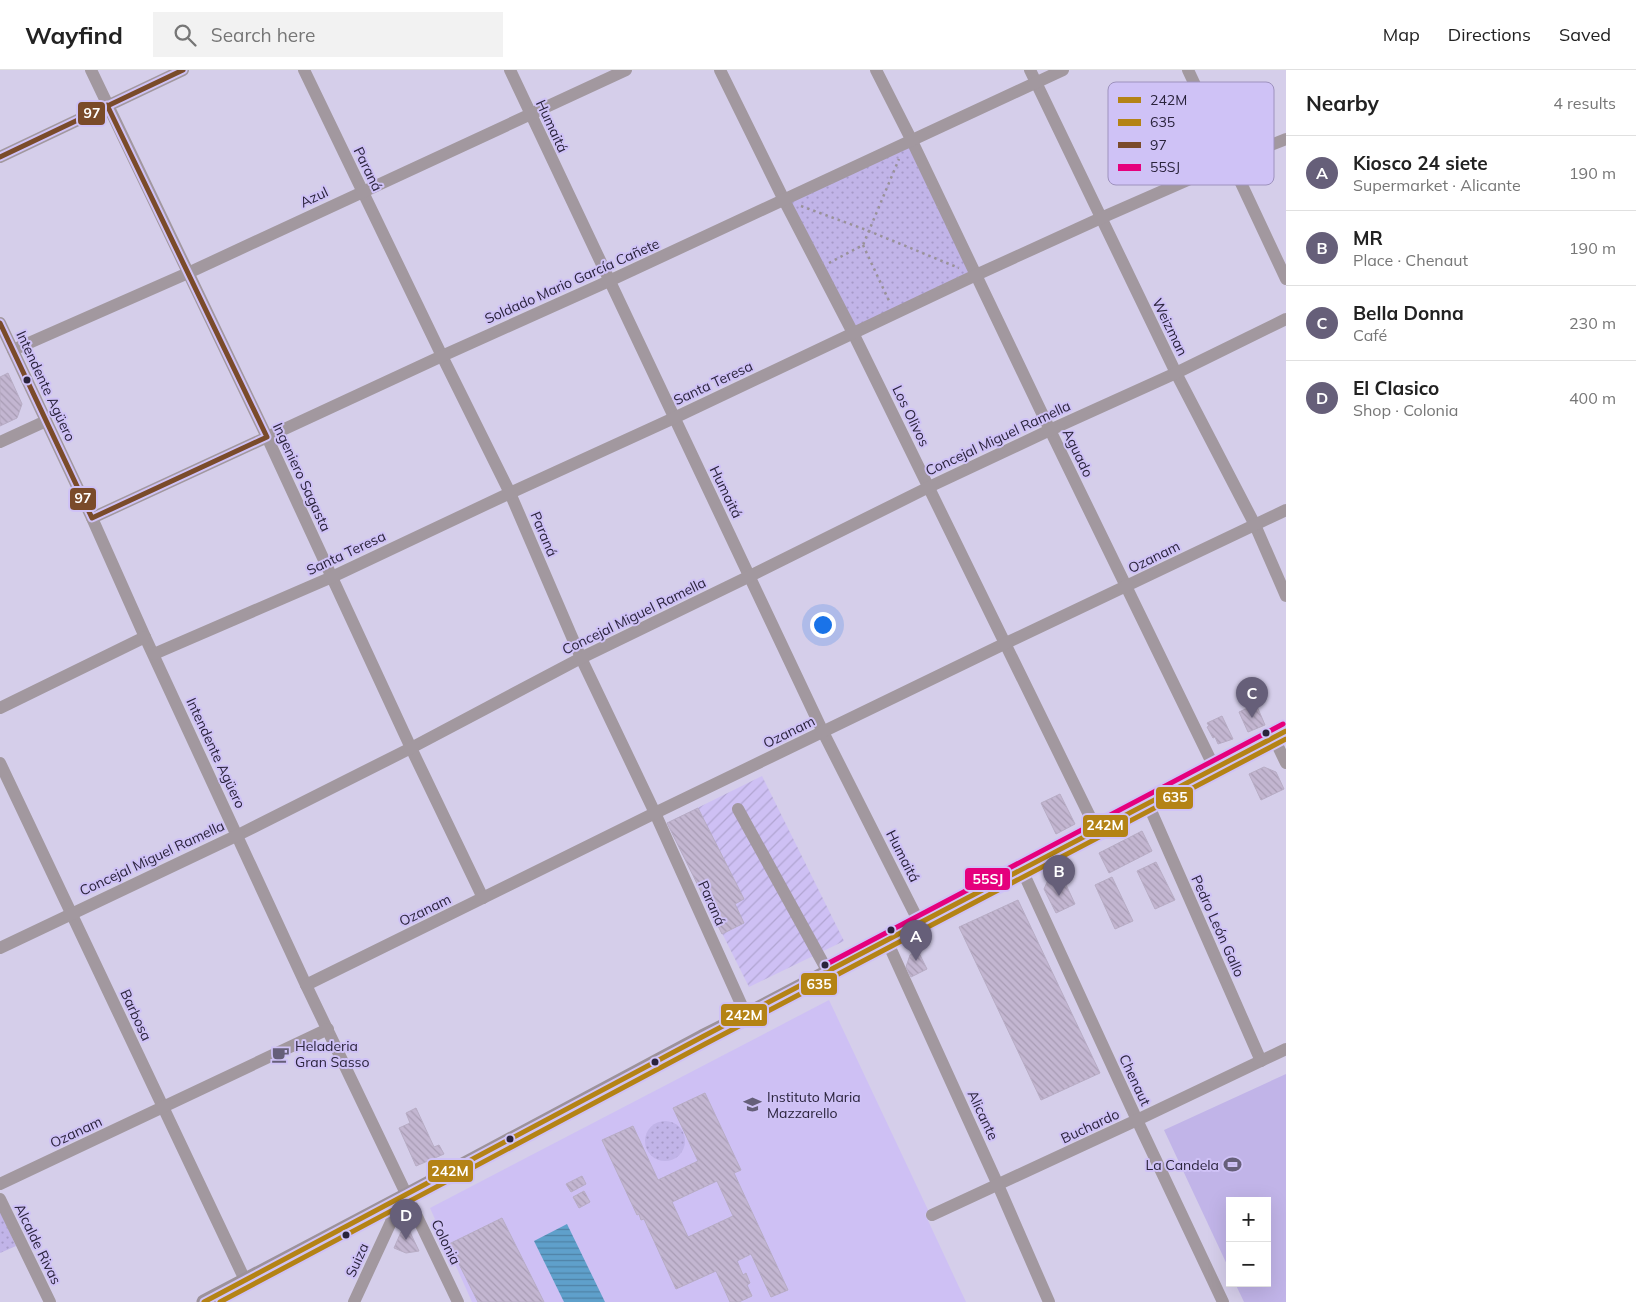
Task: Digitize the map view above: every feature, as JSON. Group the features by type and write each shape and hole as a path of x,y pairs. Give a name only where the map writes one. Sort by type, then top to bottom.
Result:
{"main road":[{"path":"204,1302 702,1037 1280,734"}],"street":[{"name":"Ingeniero Sagasta","path":"91,70 267,437 411,748 483,898"},
{"path":"0,157 184,70"},
{"name":"Paraná","path":"304,70 510,492 581,658 655,812 746,1015"},
{"name":"Humaitá","path":"510,70 823,732 920,924"},
{"name":"Azul","path":"13,350 188,273 626,70"},
{"name":"Los Olivos","path":"720,70 784,200 854,333 1004,644 1097,831"},
{"name":"Aguado","path":"876,70 909,142 976,275 1215,769"},
{"name":"Weizman","path":"1030,70 1176,373 1255,525 1286,596"},
{"name":"Soldado Mario García Cañete","path":"92,518 1063,70"},
{"path":"1188,70 1194,82"},
{"name":"Santa Teresa","path":"1274,144 1286,139"},
{"name":"Santa Teresa","path":"154,654 332,577 976,275 1176,185"},
{"path":"1242,185 1286,279"},
{"name":"Concejal Miguel Ramella","path":"0,948 238,835 411,748 581,658 929,487 1286,320"},
{"name":"Intendente Agüero","path":"0,323 328,1029 400,1199"},
{"path":"0,442 46,421"},
{"name":"Ozanam","path":"306,985 655,812 1286,510"},
{"path":"0,708 145,637"},
{"path":"1280,734 1286,763"},
{"name":"Barbosa","path":"0,763 245,1280"},
{"name":"Pedro León Gallo","path":"1148,804 1261,1061"},
{"path":"738,809 828,972"},
{"name":"Chenaut","path":"1022,870 1219,1300"},
{"name":"Alicante","path":"887,941 1049,1302"},
{"name":"Ozanam","path":"0,1184 328,1029"},
{"name":"Buchardo","path":"932,1215 1286,1049"},
{"name":"Alcalde Rivas","path":"0,1199 50,1302"},
{"name":"Suiza","path":"354,1302 400,1199"},
{"name":"Colonia","path":"400,1199 458,1302"}],"path":[{"path":"819,268 863,246 909,142"},
{"path":"784,200 869,231 976,275"},
{"path":"863,246 895,313"}],"shaded area":[{"path":"912,141 976,275 853,333 784,200"},
{"path":"762,776 844,941 749,987 667,823"},
{"name":"Instituto Maria Mazzarello","path":"829,1000 929,1212 925,1214 966,1302 472,1302 430,1208"},
{"name":"La Candela","path":"1286,1074 1286,1302 1244,1302 1237,1287 1271,1287 1271,1197 1226,1197 1226,1262 1164,1130"},
{"path":"669,1121 676,1124 682,1130 685,1141 684,1149 676,1158 669,1161 661,1161 654,1158 646,1149 645,1137 648,1130 657,1122"},
{"path":"0,1211 16,1246 0,1253"}],"water":[{"path":"567,1224 605,1302 564,1302 534,1241"}],"building":[{"path":"8,373 22,404 17,418 0,426 0,377"},
{"path":"1256,704 1265,725 1248,732 1239,712"},
{"path":"1222,716 1233,739 1218,744 1207,727 1209,726 1207,723"},
{"path":"1264,767 1276,772 1284,789 1261,800 1249,774"},
{"path":"1060,794 1075,824 1056,834 1041,803"},
{"path":"698,808 744,899 735,904 744,923 722,934 667,823"},
{"path":"1142,831 1152,851 1109,873 1099,853"},
{"path":"1156,862 1175,900 1155,909 1137,871"},
{"path":"1061,874 1075,904 1056,913 1044,889 1048,880"},
{"path":"1112,877 1133,921 1115,929 1095,885"},
{"path":"1018,900 1100,1073 1041,1100 959,927"},
{"path":"918,951 927,969 911,977 906,967 910,955"},
{"path":"705,1093 741,1170 734,1173 788,1290 771,1297 751,1254 737,1261 743,1275 746,1273 750,1283 747,1285 752,1296 739,1302 730,1302 716,1271 676,1289 644,1219 641,1220 639,1214 637,1215 602,1140 633,1126 658,1180 698,1161 673,1108","holes":["717,1181 733,1216 688,1237 672,1202"]},
{"path":"416,1108 434,1147 439,1145 444,1154 416,1166 399,1128 410,1123 406,1113"},
{"path":"582,1176 586,1184 571,1192 566,1184"},
{"path":"584,1191 590,1202 579,1208 573,1197"},
{"path":"502,1218 544,1302 478,1302 449,1244"},
{"path":"401,1232 410,1232 419,1251 406,1253 394,1248"}],"transit line":[{"name":"97","path":"0,157 183,70"},
{"name":"97","path":"0,323 92,518 267,437 107,105"},
{"name":"55SJ","path":"825,965 1283,724"},
{"name":"242M","path":"204,1302 702,1037 1286,731"},
{"name":"635","path":"220,1302 705,1044 1286,739"}],"place":[{"name":"Bella Donna","path":"1252,718"},
{"name":"MR","path":"1059,896"},
{"name":"Kiosco 24 siete","path":"916,961"},
{"name":"Heladeria Gran Sasso","path":"281,1054"},
{"name":"Instituto Maria Mazzarello","path":"753,1105"},
{"name":"La Candela","path":"1233,1165"},
{"name":"El Clasico","path":"406,1240"}]}
